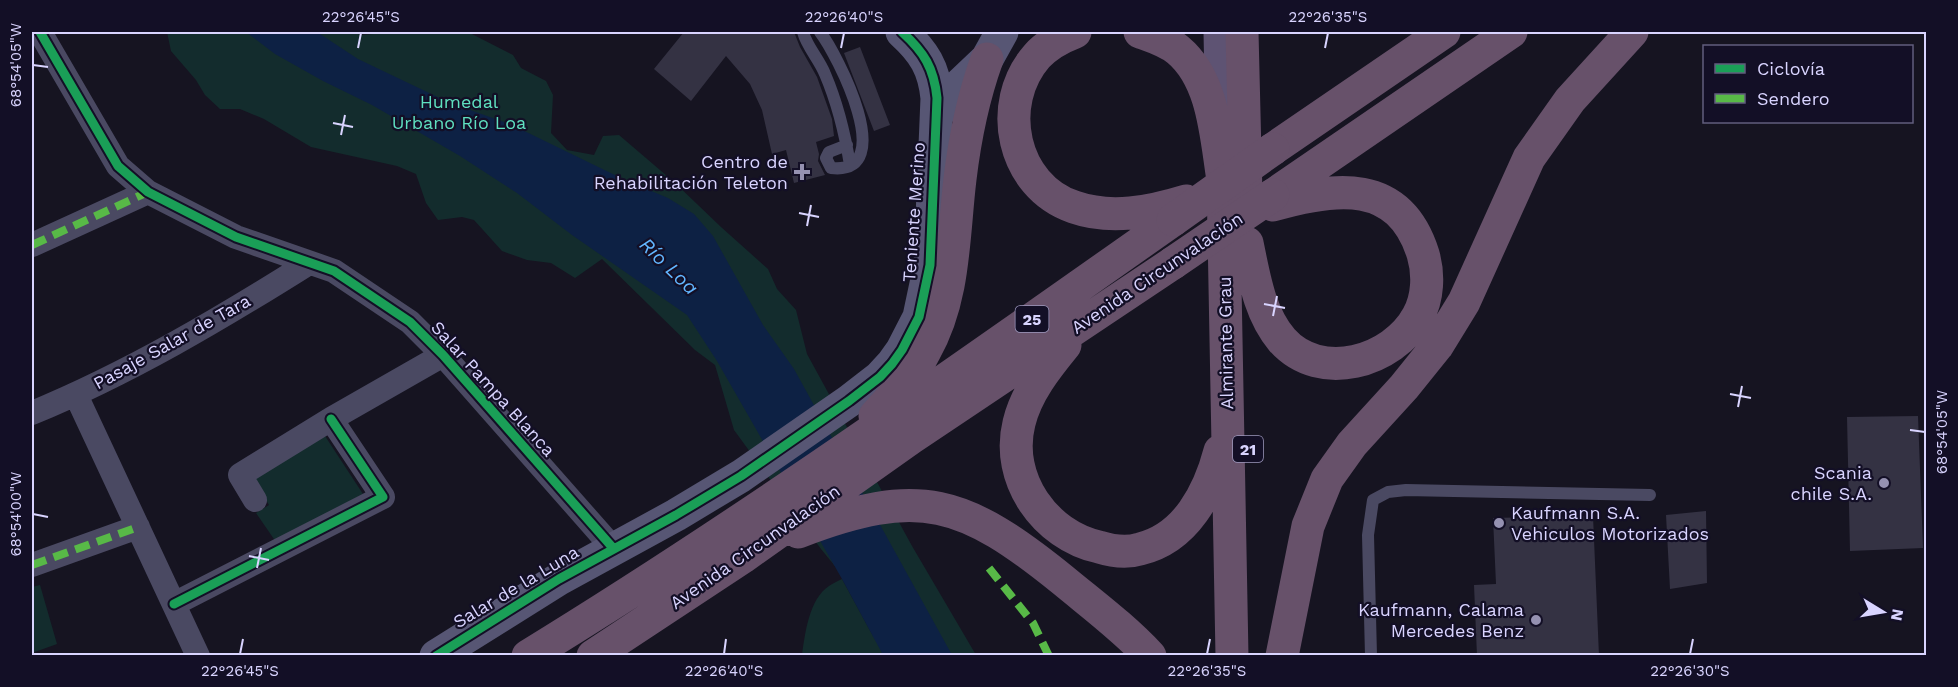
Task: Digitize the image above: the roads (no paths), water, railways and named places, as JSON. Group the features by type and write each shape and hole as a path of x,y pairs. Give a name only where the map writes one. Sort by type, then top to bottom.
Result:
{"highway":[{"path":"1076,32 1050,45 1038,55 1021,82 1013,114 1013,128 1022,159 1043,188 1059,201 1073,207 1106,214 1173,212"},
{"path":"1140,32 1166,42 1179,51 1197,75 1237,172"},
{"name":"Almirante Grau","path":"1232,656 1227,423 1242,32"},
{"path":"1366,84 1416,32"},
{"name":"Avenida Circunvalación","path":"528,656 672,565 841,452 890,410 1173,212 1237,172 1443,32"},
{"name":"Avenida Circunvalación","path":"593,656 743,556 784,533 890,410 1090,318 1173,263 1259,214 1511,32"},
{"path":"1282,656 1308,526 1316,501 1327,479 1352,444 1404,387 1442,339 1464,302 1529,158 1570,100 1632,32"},
{"path":"890,410 926,351 943,308 952,265 965,146 977,88 995,45"},
{"name":"Almirante Grau","path":"1237,172 1259,214 1249,656"},
{"path":"1341,191 1365,194 1389,204 1408,222 1425,259 1427,275 1424,303 1412,327 1389,348 1362,360 1348,363 1322,362 1301,354 1283,340 1267,317 1257,291 1259,214 1306,196 1341,191"},
{"path":"1090,318 1061,350 1037,382 1018,424 1016,455 1026,490 1042,514 1059,530 1084,543 1112,550 1140,549 1166,537 1189,518 1199,505 1215,470 1227,423"},
{"path":"784,533 878,507 915,505 952,511 987,525 1017,544 1121,628 1150,656"}],"main road":[{"name":"Almirante Grau","path":"1220,32 1237,172"}],"street":[{"name":"Salar Pampa Blanca","path":"40,32 118,166 148,192 236,237 334,271 410,322 443,355 613,548"},
{"path":"909,38 932,54 953,62 995,45"},
{"name":"Teniente Merino","path":"741,477 890,410 886,370 902,350 919,317 930,265 937,98 934,74 909,38"},
{"path":"937,116 948,96 995,45"},
{"path":"32,245 148,192"},
{"name":"Pasaje Salar de Tara","path":"32,413 76,394 203,328 309,263"},
{"path":"255,500 240,475 331,419 443,355"},
{"path":"76,394 198,656"},
{"path":"174,604 383,497 331,419"},
{"name":"Salar de la Luna","path":"436,656 559,579 741,477"},
{"path":"32,565 138,527"}],"lane":[{"path":"803,32 825,75 845,140 850,165"},
{"path":"820,32 844,76 863,129 864,140 862,151 854,162 835,169 831,168 827,162 827,155 863,129"},
{"path":"1371,656 1368,535 1373,500 1388,492 1406,490 1650,495"}],"water":[{"name":"Río Loa","path":"246,32 317,32 358,59 448,102 512,125 625,180 668,198 694,214 713,236 763,325 794,369 952,655 883,655 717,361 687,315 572,235 517,193 460,156 372,105 275,54"}],"place":[{"name":"Centro de Rehabilitación Teleton","path":"802,172"},
{"name":"Scania chile S.A.","path":"1884,483"},
{"name":"Kaufmann S.A. Vehiculos Motorizados","path":"1499,523"},
{"name":"Kaufmann, Calama Mercedes Benz","path":"1536,620"}],"park label":[{"name":"Humedal Urbano Río Loa","path":"459,112"}]}
